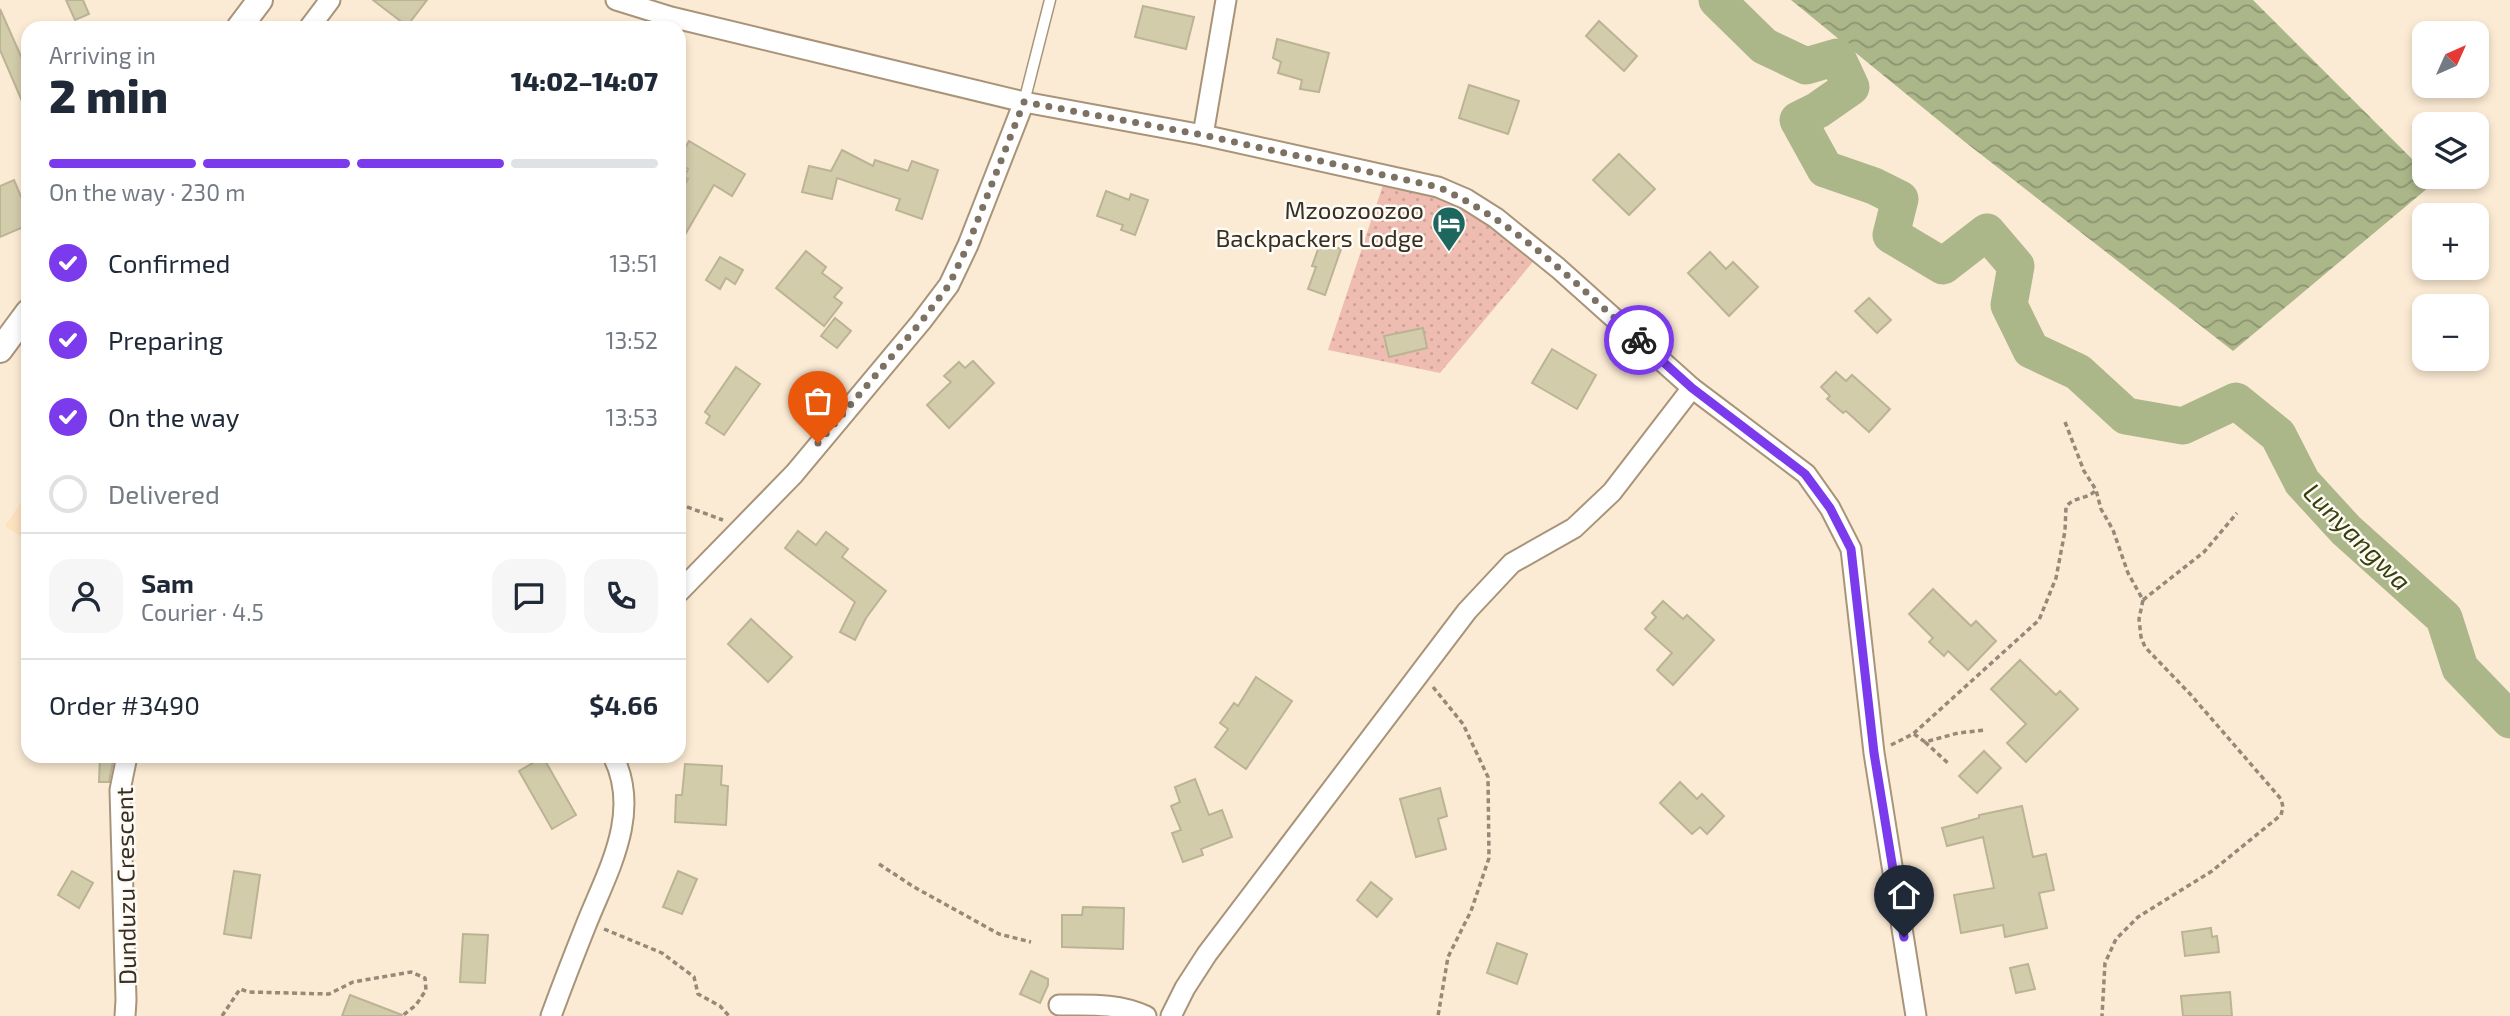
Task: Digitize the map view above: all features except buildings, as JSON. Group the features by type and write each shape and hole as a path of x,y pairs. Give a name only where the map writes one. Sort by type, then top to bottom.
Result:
{"street":[{"path":"244,21 260,0"},
{"path":"314,21 330,0"},
{"path":"616,0 671,17 1024,102 1203,135 1438,187 1466,199 1496,218 1558,268 1692,388 1805,474 1830,508 1851,549 1874,753 1916,1016"},
{"path":"1203,135 1226,0"},
{"path":"686,585 794,474 949,285 968,245 1024,102"},
{"path":"0,350 21,322"},
{"path":"1171,1016 1206,954 1467,611 1512,563 1574,527 1612,492 1692,388"},
{"name":"Dunduzu Crescent","path":"125,1016 120,790 126,763"},
{"path":"551,1016 587,922 617,854 624,817 621,771 617,763"},
{"path":"1059,1005 1117,1006 1146,1016"}],"lane":[{"path":"1024,102 1050,0"}],"path":[{"path":"2064,422 2143,600 2139,619 2145,647 2236,747 2281,800 2283,807 2280,815 2212,871 2138,918 2116,939 2105,963 2102,1016"},
{"path":"1874,753 1913,733 2039,620 2056,578 2065,531 2066,508 2074,499 2091,495 2096,490"},
{"path":"2143,600 2204,552 2237,513"},
{"path":"1421,672 1463,724 1488,777 1489,858 1471,911 1448,957 1438,1016"},
{"path":"1925,742 1958,733 1985,730"},
{"path":"1913,733 1949,764"},
{"path":"879,864 914,887 999,934 1031,942"},
{"path":"587,922 662,953 694,977 698,994 720,1006 729,1016"},
{"path":"222,1016 240,989 248,992 329,994 353,982 411,972 425,978 426,990 416,1005 402,1016"}],"shaded area":[{"path":"1385,179 1446,195 1537,257 1440,373 1328,350"},
{"path":"21,502 21,537 5,526"}],"water":[{"path":"1791,0 2253,0 2412,159 2412,189 2427,189 2233,351 1965,142"}],"waterway":[{"name":"Lunyangwa","path":"1717,0 1764,46 1806,66 1837,57 1851,87 1798,120 1825,169 1874,186 1900,199 1891,235 1943,266 1987,232 2016,266 2009,305 2031,350 2078,372 2126,416 2183,426 2236,401 2278,435 2302,482 2346,530 2444,618 2460,668 2510,720"}],"way so far":[{"path":"818,443 949,285 968,245 1024,102 1203,135 1438,187 1466,199 1496,218 1558,268 1639,340"}],"place":[{"name":"Mzoozoozoo Backpackers Lodge","path":"1449,253"}],"route":[{"path":"1639,340 1692,388 1805,474 1830,508 1851,549 1874,753 1904,937"}]}
